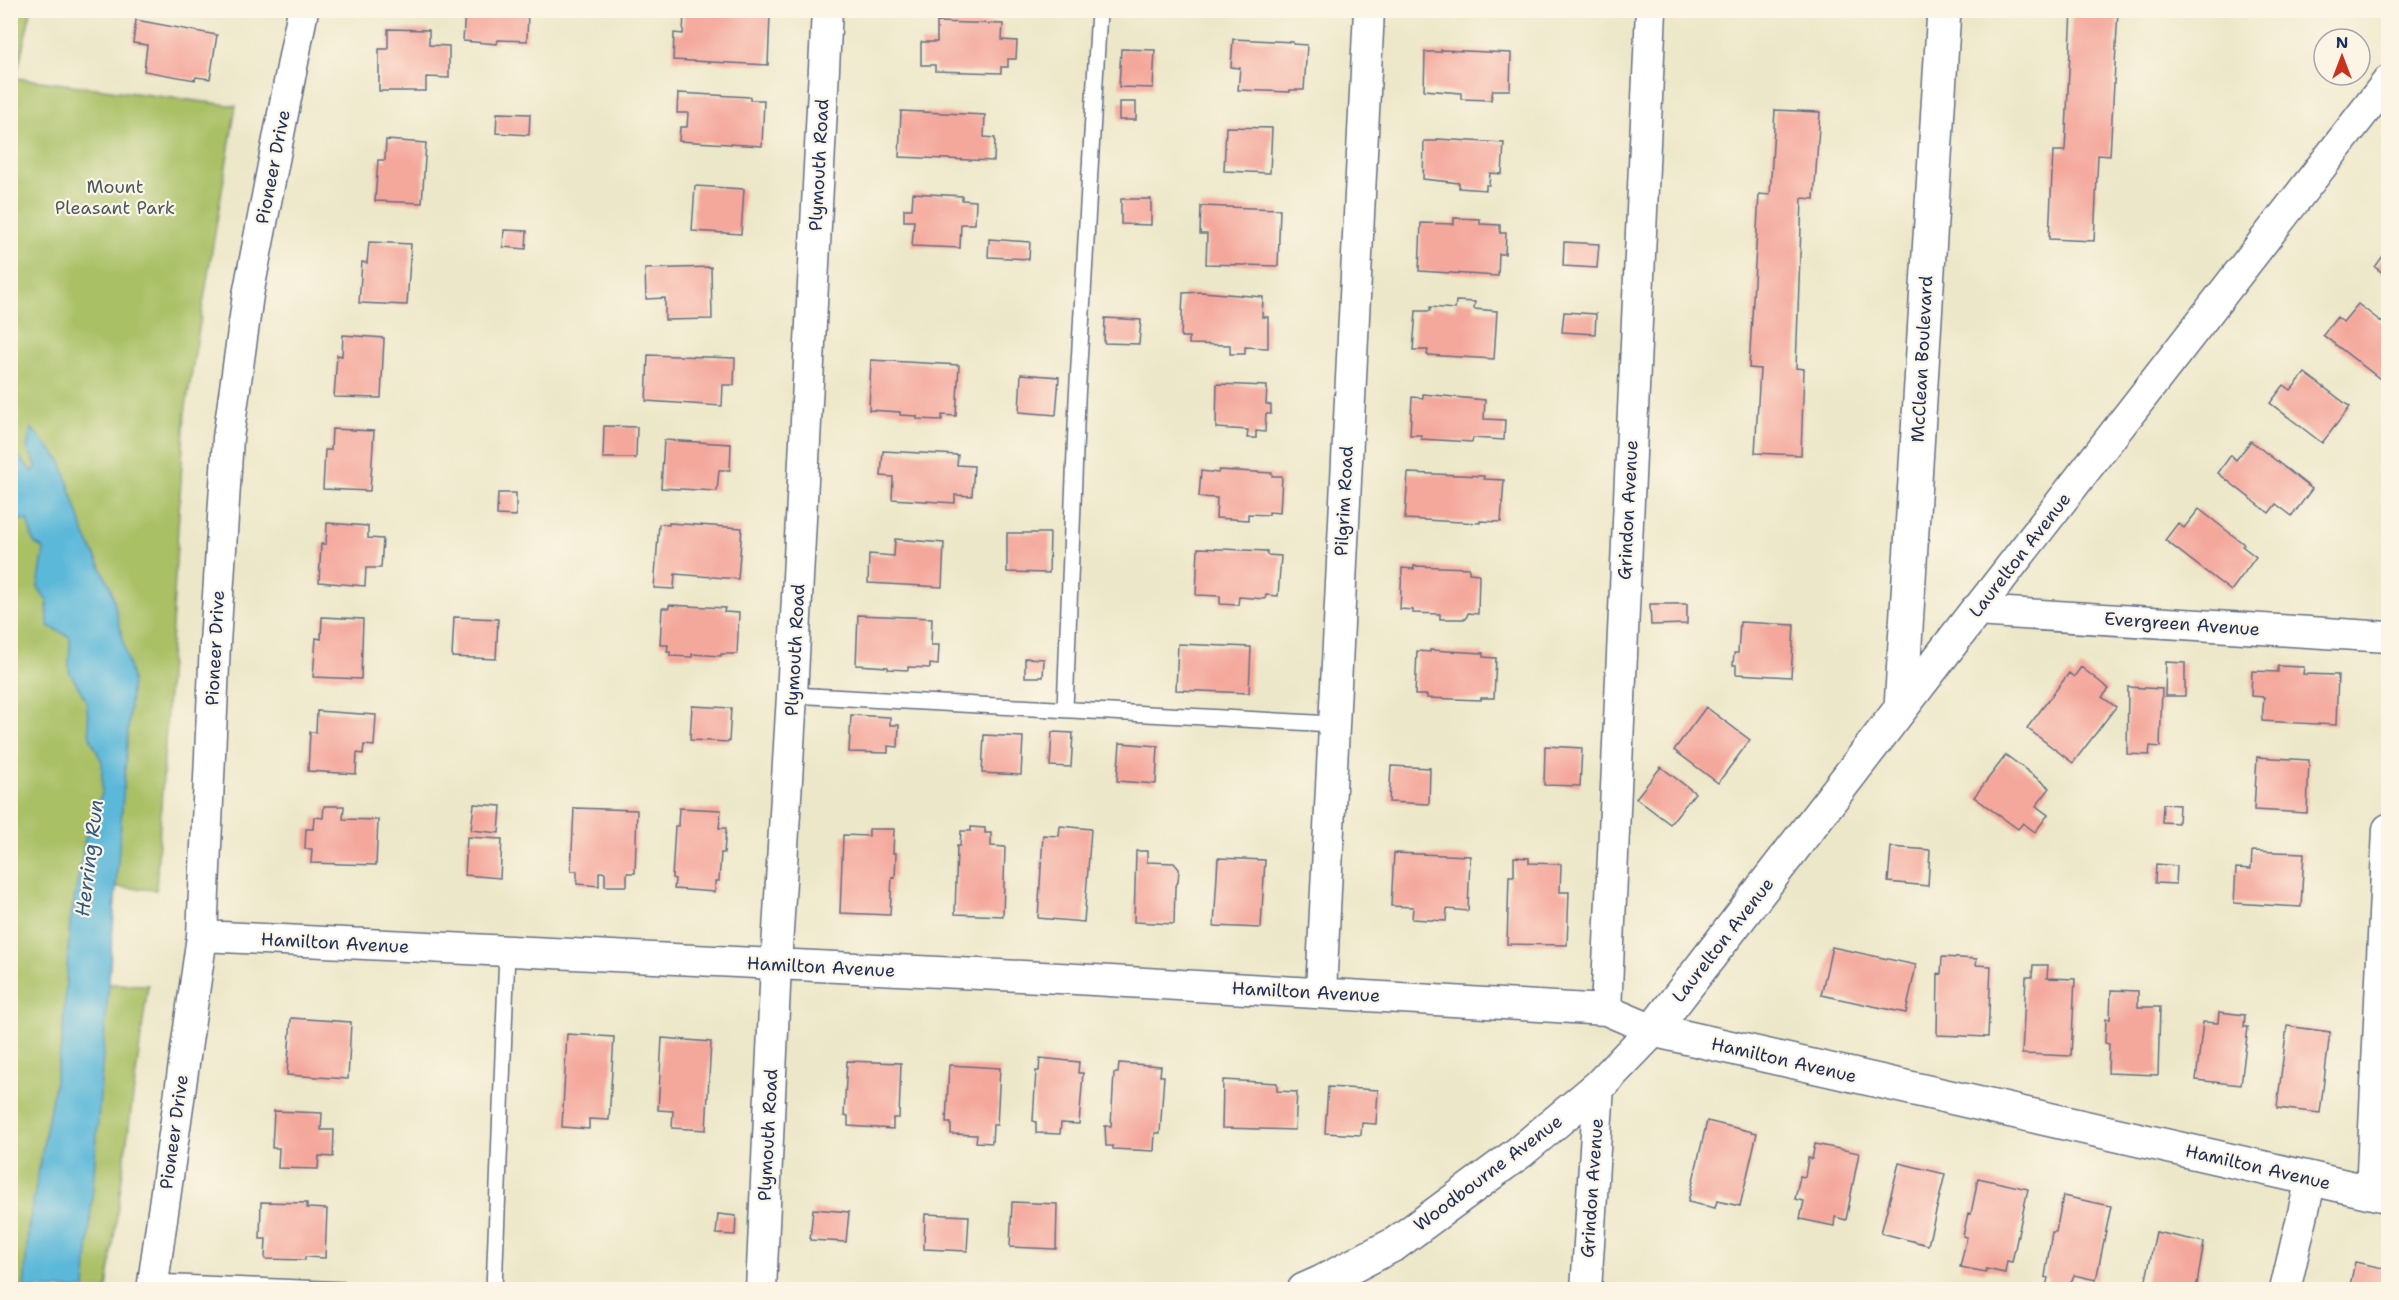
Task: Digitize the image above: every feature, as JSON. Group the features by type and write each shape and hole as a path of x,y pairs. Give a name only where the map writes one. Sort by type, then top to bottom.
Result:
{"street":[{"name":"Pioneer Drive","path":"153,1286 202,936 215,643 228,438 248,295 303,10"},
{"name":"Plymouth Road","path":"761,1290 827,10"},
{"name":"Pilgrim Road","path":"1321,992 1369,10"},
{"name":"Grindon Avenue","path":"1606,1010 1651,10"},
{"name":"McClean Boulevard","path":"1901,708 1944,10"},
{"name":"Laurelton Avenue","path":"1653,1030 2388,81"},
{"name":"Evergreen Avenue","path":"1976,611 2388,637"},
{"path":"2380,1194 2388,829"},
{"name":"Hamilton Avenue","path":"202,936 1321,992 1606,1010 1653,1030 2380,1194"},
{"name":"Woodbourne Avenue","path":"1316,1287 1395,1244 1520,1152 1599,1086 1653,1030"},
{"name":"Grindon Avenue","path":"1586,1290 1599,1086"},
{"path":"2285,1290 2311,1179"}],"lane":[{"path":"1065,709 1077,400 1099,10"},
{"path":"792,695 1333,724"},
{"path":"494,1290 507,952"},
{"path":"153,1286 347,1290"}],"green space":[{"name":"Mount Pleasant Park","path":"10,11 31,11 16,78 236,106 185,413 156,890 90,885 80,983 148,985 107,1289 11,1289"}],"water":[{"name":"Herring Run","path":"31,428 61,461 85,535 111,588 132,679 85,1289 24,1289 28,1229 62,1042 70,923 85,839 102,793 102,762 90,737 86,700 69,671 70,637 48,626 47,601 38,587 44,549 34,543 27,520 11,519 11,449 32,471 37,467 27,448"}],"building":[{"path":"465,10 528,10 527,41 498,40 497,44 463,41"},
{"path":"684,10 770,15 768,65 673,60 674,33 683,34"},
{"path":"2072,10 2118,10 2110,156 2098,155 2094,241 2049,239 2053,151 2065,151"},
{"path":"136,20 217,35 210,79 196,77 195,80 144,71 147,45 133,43"},
{"path":"937,22 1003,24 1002,40 1017,41 1016,59 1008,59 1008,67 1001,67 1001,73 935,71 935,65 921,65 921,42 937,42"},
{"path":"388,29 429,30 429,45 449,46 449,78 426,77 426,91 379,91 379,49 388,49"},
{"path":"1233,39 1293,42 1293,44 1307,45 1304,90 1290,90 1290,92 1238,90 1240,68 1231,67"},
{"path":"1121,49 1155,50 1153,88 1119,87"},
{"path":"1441,50 1511,53 1510,90 1493,90 1491,100 1461,99 1461,93 1424,90 1425,52 1441,52"},
{"path":"678,93 750,97 750,100 764,100 762,146 679,141 680,127 687,127 688,113 677,113"},
{"path":"1119,102 1136,102 1136,120 1119,120"},
{"path":"1775,110 1820,112 1814,199 1802,198 1796,368 1804,369 1801,455 1755,453 1760,369 1749,368 1759,194 1770,195"},
{"path":"901,111 985,115 984,137 995,138 994,161 899,157"},
{"path":"497,113 530,114 529,135 496,133"},
{"path":"1226,127 1272,128 1270,173 1224,171"},
{"path":"1437,139 1504,143 1502,174 1490,173 1486,190 1459,188 1459,183 1423,179 1424,141 1437,141"},
{"path":"386,140 426,143 422,203 375,201 378,160 385,160"},
{"path":"695,186 744,189 741,234 692,231"},
{"path":"913,193 962,196 962,200 976,201 975,224 961,224 960,248 912,246 914,221 904,221 904,209 912,209"},
{"path":"1121,199 1151,199 1151,225 1121,224"},
{"path":"1201,206 1280,209 1278,266 1206,264 1207,234 1200,234"},
{"path":"1454,218 1480,219 1480,224 1500,225 1500,233 1506,233 1505,254 1499,254 1498,276 1419,271 1421,223 1454,224"},
{"path":"504,230 527,231 526,249 503,247"},
{"path":"989,239 1030,242 1029,259 988,257"},
{"path":"369,242 411,244 407,305 359,303 362,262 367,263"},
{"path":"1564,242 1599,244 1597,268 1563,266"},
{"path":"2388,249 2388,277 2375,267"},
{"path":"711,267 712,319 665,320 665,298 646,299 645,269"},
{"path":"1202,292 1263,297 1262,317 1268,317 1268,348 1245,347 1245,354 1230,354 1230,345 1189,344 1189,337 1181,337 1183,293"},
{"path":"1456,301 1475,302 1474,309 1497,311 1494,359 1427,355 1428,350 1413,350 1416,311 1430,311 1430,307 1455,309"},
{"path":"2358,304 2388,327 2388,385 2323,335 2337,317 2343,322"},
{"path":"1564,312 1596,314 1595,334 1562,332"},
{"path":"1105,318 1141,320 1139,344 1104,343"},
{"path":"343,335 384,338 381,398 334,397 337,355 342,356"},
{"path":"648,355 735,358 734,385 723,385 722,406 646,401"},
{"path":"871,360 959,365 956,416 942,415 942,420 917,419 917,416 900,415 900,412 869,410"},
{"path":"2305,373 2350,407 2322,443 2270,403 2284,385 2291,390"},
{"path":"1021,374 1059,377 1056,415 1019,412"},
{"path":"1217,384 1267,386 1266,404 1271,405 1271,414 1266,414 1265,432 1256,431 1256,438 1247,438 1248,430 1216,428"},
{"path":"1423,394 1485,400 1484,419 1505,420 1504,440 1473,438 1472,442 1421,439 1421,435 1410,435 1412,397 1423,398"},
{"path":"604,426 637,427 636,458 603,458"},
{"path":"332,429 374,431 370,491 323,489 325,450 331,450"},
{"path":"664,440 731,444 730,470 719,470 717,491 661,488"},
{"path":"2251,441 2312,489 2292,516 2276,504 2269,513 2218,473 2231,455 2236,460"},
{"path":"883,451 958,455 957,465 974,466 972,496 955,495 955,503 892,499 893,477 881,476"},
{"path":"1219,470 1272,473 1272,476 1282,476 1280,513 1248,514 1248,520 1216,518 1217,498 1199,497 1201,471 1218,473"},
{"path":"1408,473 1484,476 1484,479 1504,480 1501,522 1405,519"},
{"path":"498,493 516,493 516,516 497,515"},
{"path":"2199,509 2244,544 2242,546 2256,557 2231,591 2165,540 2178,523 2184,528"},
{"path":"327,523 368,526 368,538 383,539 381,568 366,568 365,586 319,582 321,544 326,544"},
{"path":"669,523 742,528 738,579 675,574 674,589 654,588 659,524 669,525"},
{"path":"1007,533 1050,533 1049,573 1007,572"},
{"path":"895,539 944,543 942,587 868,583 869,554 894,556"},
{"path":"1198,548 1267,551 1267,555 1281,556 1278,596 1266,595 1265,599 1239,597 1238,605 1220,604 1220,596 1196,595"},
{"path":"1414,566 1469,568 1469,573 1479,574 1478,614 1468,613 1466,619 1440,619 1440,614 1413,613 1413,610 1400,609 1402,568 1414,569"},
{"path":"1650,604 1687,604 1687,624 1651,625"},
{"path":"669,605 725,608 724,612 739,613 737,654 670,656 670,652 667,652 668,645 660,645 662,608 669,608"},
{"path":"858,615 932,618 931,645 939,645 938,665 930,664 930,668 908,667 908,670 856,665"},
{"path":"322,617 363,619 361,679 313,677 316,638 321,639"},
{"path":"454,617 498,619 496,659 452,657"},
{"path":"1740,622 1794,625 1791,677 1736,674 1736,665 1733,665 1734,653 1738,653"},
{"path":"1178,644 1251,647 1249,693 1176,690"},
{"path":"1430,650 1483,653 1483,657 1496,658 1494,698 1481,698 1481,700 1427,698 1427,695 1415,695 1417,651 1430,652"},
{"path":"1025,658 1044,659 1043,677 1025,677"},
{"path":"2166,662 2185,663 2185,696 2165,696"},
{"path":"2278,666 2304,667 2303,674 2338,675 2336,725 2262,721 2264,697 2251,696 2252,671 2278,672"},
{"path":"2081,667 2109,689 2102,697 2116,707 2073,763 2027,728 2069,673 2074,677"},
{"path":"2128,687 2162,689 2160,747 2150,746 2149,755 2127,754"},
{"path":"692,706 731,708 729,742 690,740"},
{"path":"1706,707 1750,740 1718,783 1674,750"},
{"path":"317,711 376,715 374,746 364,745 363,754 357,753 356,774 308,771 310,732 316,732"},
{"path":"851,715 890,717 890,725 899,725 898,747 888,746 888,753 849,752"},
{"path":"1052,732 1073,733 1071,767 1050,766"},
{"path":"984,735 1023,737 1021,775 982,773"},
{"path":"1120,743 1158,746 1156,784 1117,781"},
{"path":"1545,746 1582,748 1580,786 1544,785"},
{"path":"2006,755 2050,788 2036,806 2048,815 2035,832 2023,823 2018,829 1974,797"},
{"path":"2257,757 2309,760 2307,813 2254,810"},
{"path":"1391,766 1430,768 1429,804 1389,802"},
{"path":"1661,767 1695,793 1670,824 1636,798"},
{"path":"474,804 501,806 499,833 471,830"},
{"path":"2163,804 2179,805 2178,823 2162,822"},
{"path":"324,806 344,806 343,819 378,820 376,865 311,863 312,849 305,849 306,829 313,829 314,817 323,818"},
{"path":"574,808 637,810 635,873 627,873 627,886 605,886 605,873 602,872 599,872 599,886 577,884 577,871 571,871"},
{"path":"679,808 721,810 719,828 726,828 724,853 721,853 719,881 715,881 715,892 674,889 675,879 672,878 675,826 678,826"},
{"path":"1060,826 1091,829 1084,922 1038,918 1043,835 1059,836"},
{"path":"971,827 985,828 985,833 991,833 991,846 1005,847 1003,916 955,914 957,846 960,846 961,831 971,831"},
{"path":"869,829 894,829 895,878 892,877 890,915 840,913 843,835 869,836"},
{"path":"467,837 502,839 500,878 465,875"},
{"path":"1891,847 1930,850 1928,886 1888,882"},
{"path":"1136,851 1147,851 1147,862 1174,863 1179,869 1178,882 1175,887 1174,924 1134,922"},
{"path":"2252,851 2304,853 2301,907 2234,903 2236,868 2251,869"},
{"path":"1394,853 1470,856 1468,911 1447,909 1446,921 1412,919 1413,907 1391,906"},
{"path":"1514,857 1529,858 1529,863 1561,864 1560,892 1569,892 1567,945 1507,944 1509,876 1514,876"},
{"path":"1218,858 1265,860 1261,928 1214,926"},
{"path":"2156,864 2177,866 2176,884 2155,883"},
{"path":"1832,947 1916,965 1906,1013 1821,995"},
{"path":"1942,957 1977,959 1976,965 1991,966 1988,1037 1937,1035 1938,973 1941,974"},
{"path":"2033,965 2048,965 2047,978 2075,979 2071,1056 2022,1054 2026,977 2032,977"},
{"path":"2111,990 2138,991 2138,1007 2160,1007 2158,1075 2108,1073 2109,1044 2105,1043 2106,1019 2110,1019"},
{"path":"2219,1012 2245,1015 2244,1027 2248,1027 2241,1085 2196,1080 2203,1022 2218,1023"},
{"path":"291,1018 351,1022 348,1079 287,1075"},
{"path":"2287,1026 2330,1032 2320,1113 2277,1108"},
{"path":"567,1034 614,1037 609,1120 589,1119 589,1129 562,1127"},
{"path":"662,1038 711,1042 706,1130 672,1128 673,1111 658,1110"},
{"path":"1040,1058 1079,1062 1078,1073 1083,1073 1079,1124 1061,1123 1060,1134 1036,1133 1036,1122 1033,1121 1036,1071 1039,1071"},
{"path":"847,1061 901,1063 899,1118 893,1118 893,1129 848,1126 848,1116 844,1116"},
{"path":"1119,1063 1161,1066 1160,1076 1164,1076 1160,1133 1155,1133 1154,1151 1113,1149 1113,1146 1106,1146 1105,1126 1111,1126 1114,1073 1118,1073"},
{"path":"949,1065 1000,1068 997,1125 993,1125 992,1143 976,1142 977,1135 951,1134 951,1123 946,1123"},
{"path":"1223,1080 1277,1083 1277,1091 1297,1092 1295,1130 1222,1128"},
{"path":"1328,1087 1378,1090 1376,1124 1362,1123 1361,1135 1325,1133"},
{"path":"274,1111 322,1113 321,1130 334,1130 333,1157 319,1156 318,1169 278,1168 279,1148 272,1148"},
{"path":"1707,1121 1757,1133 1740,1206 1717,1201 1715,1208 1688,1202"},
{"path":"1815,1144 1859,1153 1846,1220 1835,1217 1834,1226 1800,1219 1804,1201 1795,1199 1800,1176 1805,1177 1808,1158 1812,1159"},
{"path":"1899,1163 1945,1174 1928,1245 1881,1233"},
{"path":"1978,1178 2028,1189 2012,1262 2007,1261 2005,1273 1960,1267 1967,1237 1963,1236 1968,1213 1971,1214"},
{"path":"2063,1196 2111,1206 2096,1280 2074,1275 2068,1290 2046,1287 2048,1278 2045,1277 2052,1232 2056,1232"},
{"path":"261,1202 307,1203 307,1208 327,1209 325,1258 265,1259 266,1239 260,1239"},
{"path":"1012,1202 1057,1204 1056,1249 1010,1247"},
{"path":"813,1209 849,1212 846,1242 810,1240"},
{"path":"718,1214 736,1216 735,1235 716,1234"},
{"path":"925,1214 969,1216 967,1251 924,1249"},
{"path":"2156,1232 2204,1242 2196,1290 2148,1290 2149,1284 2145,1284"},
{"path":"2355,1262 2388,1269 2388,1290 2349,1290"}]}
